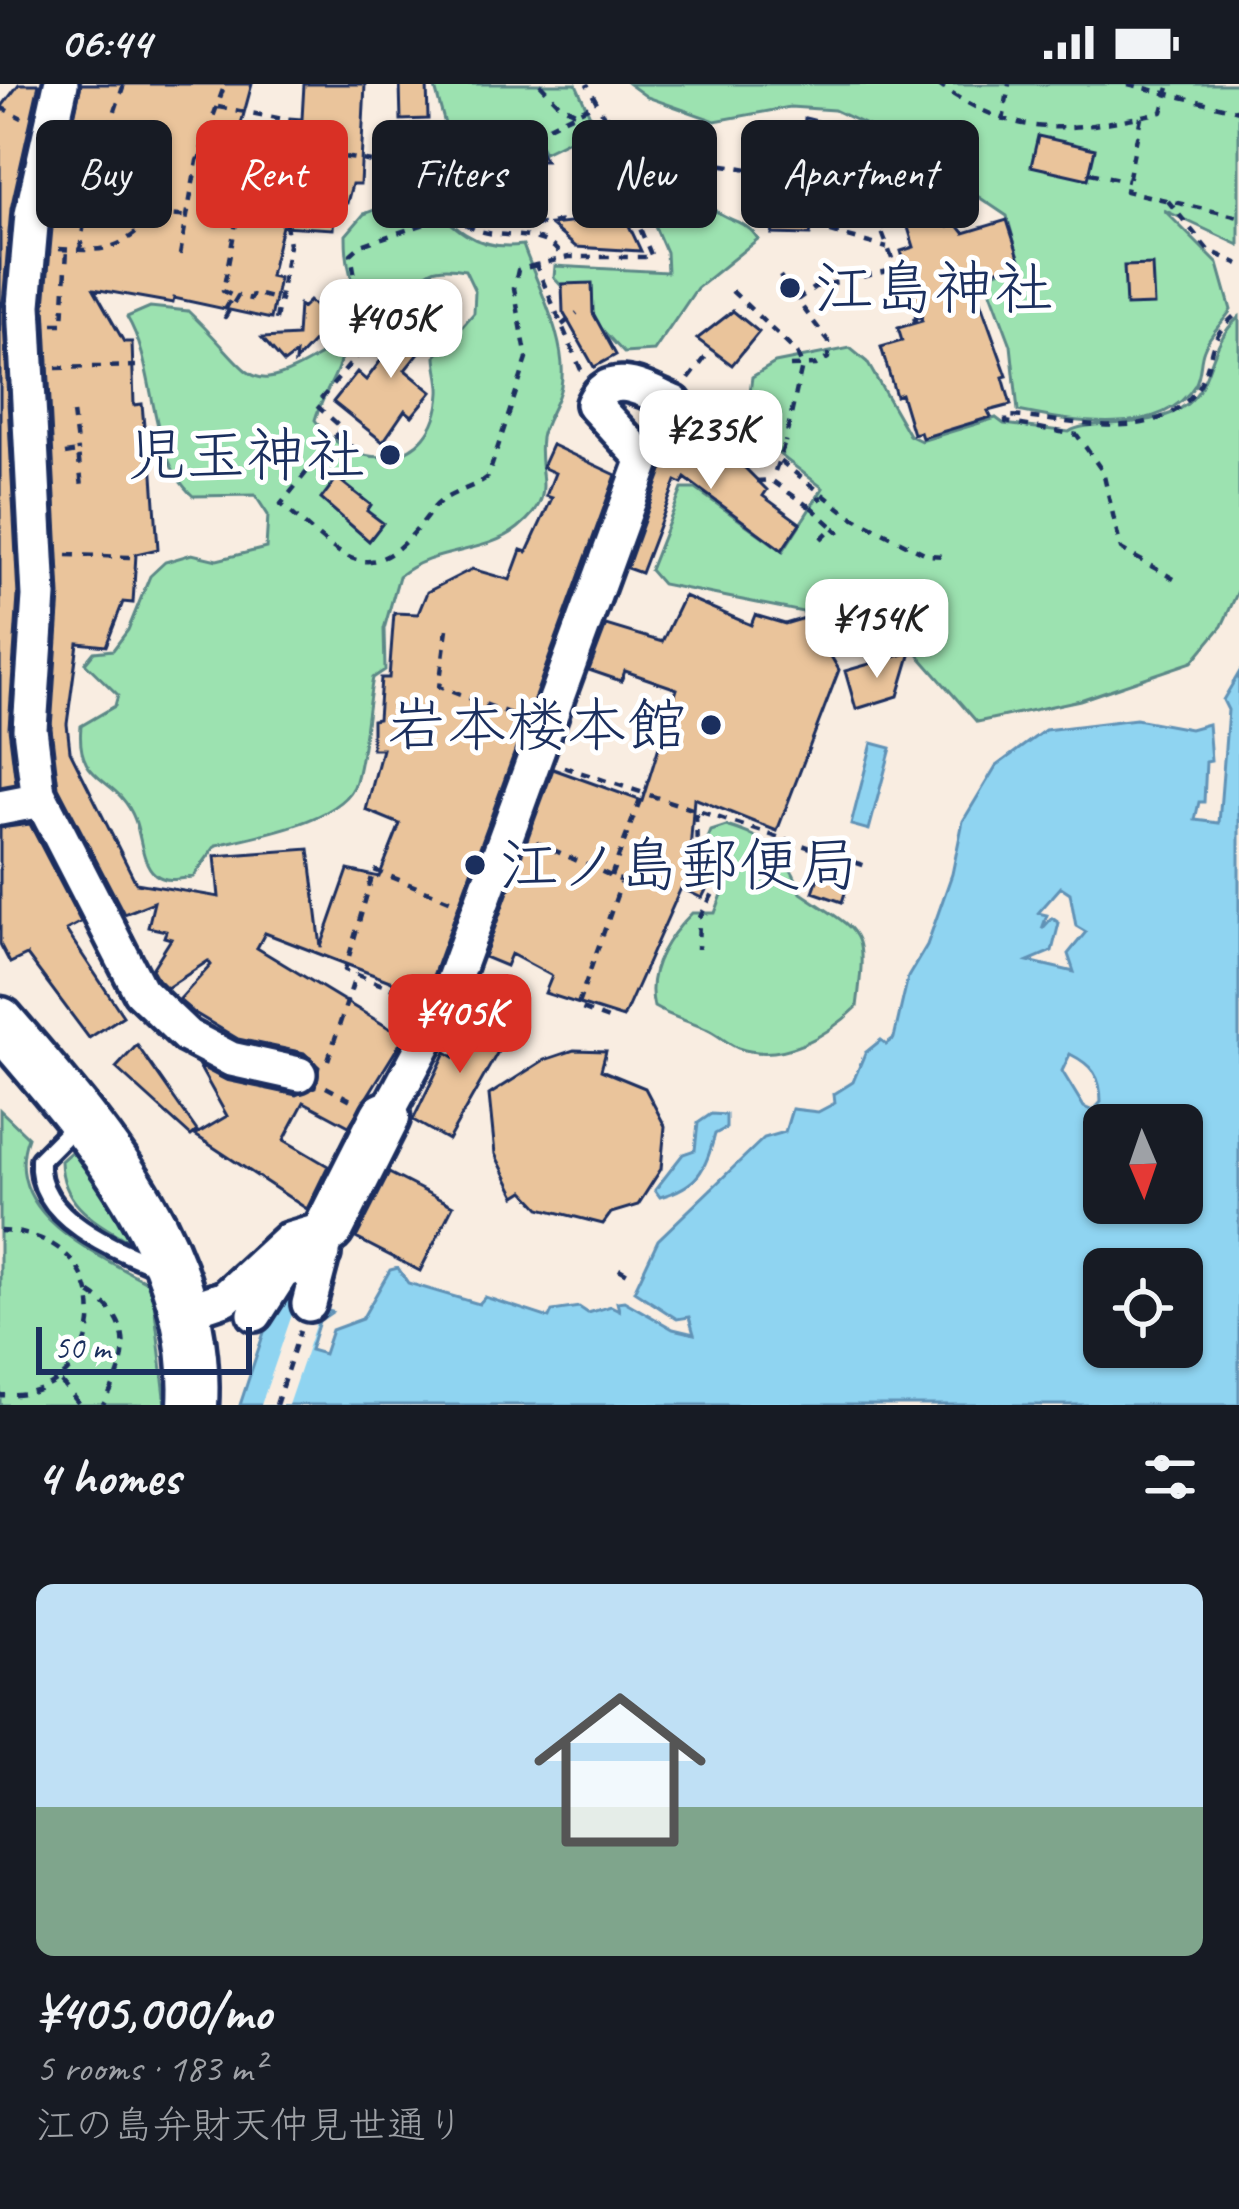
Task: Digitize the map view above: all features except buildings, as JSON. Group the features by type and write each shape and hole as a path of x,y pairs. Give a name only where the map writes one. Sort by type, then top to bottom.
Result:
{"street":[{"path":"61,84 30,247 26,369 38,642 31,761 41,800 140,991 187,1036 231,1059 310,1079"},
{"path":"309,1304 326,1241 443,1009 644,459 593,404 599,391 629,383 680,393"},
{"path":"0,808 41,800"},
{"path":"0,1022 82,1119 149,1215 178,1293 193,1405"},
{"path":"178,1293 225,1298 288,1240 326,1241"},
{"path":"255,1314 282,1272 326,1241"}],"lane":[{"path":"82,1119 40,1160 47,1196 70,1219 178,1293"}],"path":[{"path":"80,250 89,188 124,84"},
{"path":"213,120 225,84"},
{"path":"540,84 575,112"},
{"path":"587,84 604,120"},
{"path":"937,84 1003,122 1073,129 1162,112 1170,84"},
{"path":"1003,122 1009,84"},
{"path":"1127,84 1239,111"},
{"path":"548,126 596,103"},
{"path":"218,107 284,120"},
{"path":"603,114 612,120"},
{"path":"1141,116 1126,191 1239,217"},
{"path":"879,136 900,151 903,172 877,195 846,184 842,162 856,140 879,136"},
{"path":"717,151 719,141"},
{"path":"1090,173 1128,181"},
{"path":"180,255 196,176"},
{"path":"1168,201 1208,250 1239,264"},
{"path":"30,247 123,246 157,214 190,217"},
{"path":"235,228 223,291 233,296 222,315 238,296 250,299 253,293 283,301"},
{"path":"276,320 283,301 287,228"},
{"path":"342,428 316,405 367,344 351,254 361,245 417,228"},
{"path":"480,228 548,243 562,258"},
{"path":"349,420 281,504 351,558 366,563 388,559 427,522 432,509 488,477 527,359 514,288 518,270 562,258 651,261 638,228"},
{"path":"817,228 888,248"},
{"path":"879,228 915,320 931,319"},
{"path":"884,228 888,248"},
{"path":"63,324 67,250"},
{"path":"536,265 577,360 587,356"},
{"path":"797,300 815,287 906,267"},
{"path":"780,276 829,342 828,358 790,367"},
{"path":"732,291 797,353 802,366 771,480"},
{"path":"739,315 747,305"},
{"path":"1174,579 1121,549 1103,472 1077,435 1006,422 1006,416 1131,426 1176,409 1204,378 1214,338 1239,312"},
{"path":"562,325 577,313"},
{"path":"711,350 680,393 711,430 766,449 822,496 928,555 943,556"},
{"path":"26,369 136,366"},
{"path":"73,413 78,452"},
{"path":"335,436 352,447"},
{"path":"756,482 771,480 840,533"},
{"path":"808,506 822,496"},
{"path":"821,539 833,526"},
{"path":"37,554 132,557"},
{"path":"447,629 439,687 642,795 866,866"},
{"path":"611,876 642,795"},
{"path":"696,814 697,852 729,864 699,919 698,950"},
{"path":"509,829 622,881 577,1007 616,1022"},
{"path":"443,1009 345,970 374,870 479,912"},
{"path":"356,974 310,1079 385,1117"},
{"path":"0,1231 37,1235 65,1250 90,1293 93,1315 84,1349 59,1380 40,1390 0,1395"},
{"path":"619,1269 631,1276"},
{"path":"90,1293 113,1308 122,1328 124,1357 103,1405"},
{"path":"275,1405 309,1304"},
{"path":"59,1380 80,1405"}],"green space":[{"path":"434,84 576,84 592,120 572,120 572,138 548,150 548,120 444,120"},
{"path":"629,84 1239,84 1239,245 1164,210 1218,264 1231,310 1206,344 1195,385 1160,414 1087,422 1018,411 1011,345 985,276 1020,263 1007,216 979,197 979,120 855,120 834,110 790,107 717,121 647,97"},
{"path":"372,211 372,228 457,228 491,244 523,245 556,333 562,369 559,393 541,438 542,496 531,516 505,537 428,560 399,576 384,629 385,670 373,678 359,769 349,795 296,825 216,845 193,877 164,879 147,864 128,805 85,760 81,726 115,706 118,695 85,663 94,652 113,650 128,630 150,576 165,562 192,554 217,560 266,548 268,515 255,495 193,496 178,479 160,435 144,361 127,317 150,307 188,311 244,369 269,378 343,342 315,420 350,450 390,456 409,450 435,419 440,388 436,356 474,313 475,291 465,270 447,268 426,274 409,296 387,310 365,298 353,281 346,235"},
{"path":"717,211 758,239 697,288 654,351 624,353 554,278 555,266 667,272 666,252 656,228 717,228"},
{"path":"1239,317 1239,589 1222,626 1192,662 1080,700 977,722 914,650 855,652 835,641 813,614 662,584 650,570 682,489 696,489 783,551 823,488 775,451 747,415 752,377 775,363 850,348 867,362 909,435 921,441 996,418 1004,424 1069,432 1157,418 1187,404 1202,385 1221,339"},
{"path":"726,826 774,849 790,868 801,893 849,926 860,946 857,1007 832,1028 787,1050 738,1048 654,1007 655,968 674,933 692,913 715,913 734,863 706,843 711,831"},
{"path":"0,1110 28,1137 23,1164 28,1189 41,1210 82,1245 152,1285 166,1405 0,1405"},
{"path":"72,1151 113,1201 131,1235 124,1239 112,1232 73,1199 61,1161"}],"water":[{"path":"1239,673 1239,1405 240,1405 276,1296 332,1312 319,1321 310,1350 324,1354 332,1330 362,1319 390,1270 398,1268 408,1283 479,1304 485,1297 549,1318 552,1311 579,1307 588,1313 611,1306 619,1310 617,1302 624,1301 673,1329 694,1334 689,1317 677,1319 634,1291 658,1240 764,1138 785,1132 792,1109 818,1112 835,1103 834,1094 853,1082 865,1053 881,1040 886,1044 894,1038 908,977 927,945 952,874 963,821 996,766 1045,730 1136,719 1190,729 1208,724 1211,761 1206,762 1204,802 1199,802 1195,820 1219,823 1228,710 1223,700","holes":["1061,887 1070,893 1076,926 1086,932 1068,954 1074,972 1028,961 1052,951 1059,923 1052,918 1042,929 1047,915 1038,913"]},
{"path":"872,743 891,748 869,830 851,825"},
{"path":"711,1114 726,1115 726,1128 715,1134 703,1167 683,1188 660,1197 655,1190 683,1154 695,1150 698,1123"}],"pier":[{"path":"297,1300 321,1308 288,1405 261,1405"}],"place":[{"name":"江島神社","path":"790,288"},
{"name":"児玉神社","path":"390,455"},
{"name":"岩本楼本館","path":"711,725"},
{"name":"江ノ島郵便局","path":"475,865"}]}
